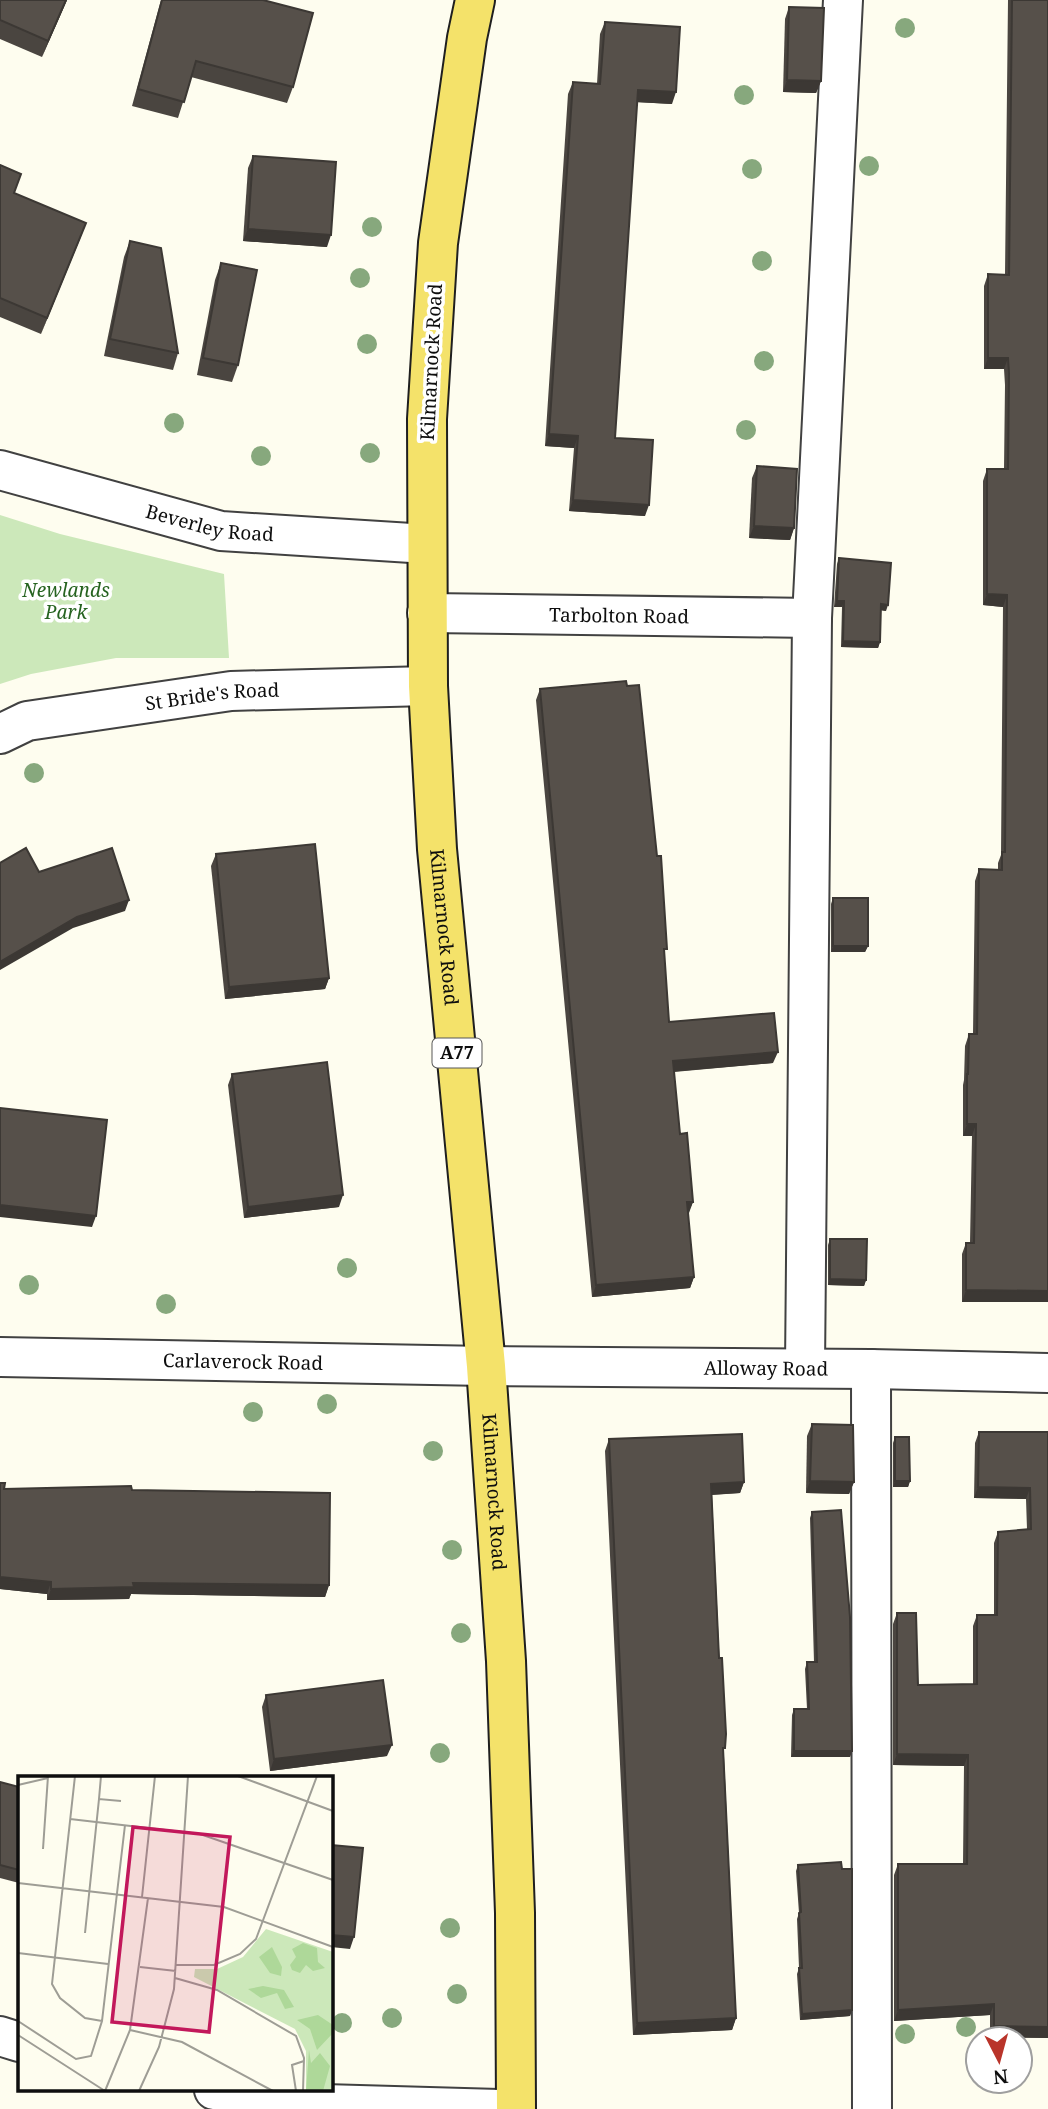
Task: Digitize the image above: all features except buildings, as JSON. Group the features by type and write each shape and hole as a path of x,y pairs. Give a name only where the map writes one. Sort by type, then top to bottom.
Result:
{"main road":[{"name":"Kilmarnock Road","path":"475,0 467,38 438,243 427,419 428,686 437,849 486,1366 506,1661 515,1913 516,2109"}],"street":[{"path":"805,1368 812,618 843,0"},
{"name":"Beverley Road","path":"0,470 221,531 427,544"},
{"name":"Tarbolton Road","path":"427,613 812,618"},
{"name":"St Bride's Road","path":"0,734 27,721 231,691 428,686"},
{"name":"Carlaverock Road","path":"0,1357 486,1366"},
{"name":"Alloway Road","path":"486,1366 1048,1373"},
{"path":"871,1369 872,2109"},
{"path":"0,2036 18,2042"},
{"path":"230,2092 324,2104 499,2109"}],"green space":[{"name":"Newlands Park","path":"0,515 60,534 224,574 229,658 116,658 31,674 0,684"}]}
